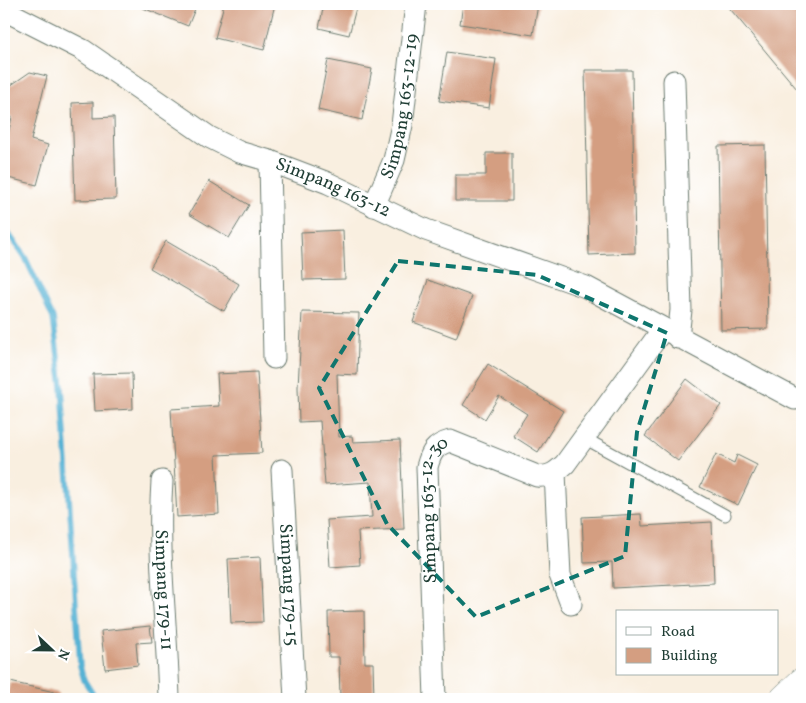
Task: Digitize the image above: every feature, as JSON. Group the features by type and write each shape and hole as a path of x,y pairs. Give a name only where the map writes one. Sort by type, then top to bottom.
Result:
{"highway":[{"path":"784,699 802,682"}],"street":[{"name":"Simpang 163-12-19","path":"374,206 394,160 402,126 416,4"},
{"name":"Simpang 163-12","path":"4,10 83,50 209,137 239,152 270,161 328,183 435,233 586,287 795,399"},
{"path":"570,604 560,575 556,473 670,333 681,310 674,81"},
{"path":"270,161 274,358"},
{"name":"Simpang 163-12-30","path":"435,699 426,467 430,454 438,444 450,441 537,476 547,477 556,473"},
{"name":"Simpang 179-15","path":"282,470 295,699"},
{"name":"Simpang 179-11","path":"162,481 159,528 167,631 169,699"}],"lane":[{"path":"584,438 724,515"}],"highlighted area":[{"path":"398,261 537,275 667,333 637,432 625,556 476,617 387,524 319,388"}],"building":[{"path":"133,4 197,4 188,26"},
{"path":"224,4 275,4 264,50 215,38"},
{"path":"324,4 357,4 349,35 319,28"},
{"path":"463,4 538,4 533,35 460,24"},
{"path":"726,4 791,4 802,18 802,95"},
{"path":"447,52 496,59 489,108 439,101"},
{"path":"328,60 372,69 362,120 318,110"},
{"path":"585,70 632,70 635,253 589,255"},
{"path":"30,72 47,76 31,140 48,145 37,185 4,177 4,152 12,117 4,115 4,90"},
{"path":"93,102 93,118 114,117 116,199 75,200 72,103"},
{"path":"765,145 768,329 721,330 718,146"},
{"path":"486,153 512,153 512,201 455,201 455,175 486,175"},
{"path":"209,181 249,205 229,238 189,214"},
{"path":"343,230 345,279 303,280 301,232"},
{"path":"166,241 239,284 224,311 150,268"},
{"path":"428,280 472,296 456,338 413,322"},
{"path":"302,312 359,313 357,375 337,374 339,437 352,436 353,442 400,440 404,529 358,531 360,565 330,567 327,520 372,517 370,482 325,485 320,421 299,422 298,387"},
{"path":"488,364 563,411 538,452 513,436 527,414 499,396 485,419 463,405"},
{"path":"257,372 262,453 216,455 219,514 177,517 171,409 219,406 217,374"},
{"path":"132,373 133,409 95,411 93,374"},
{"path":"687,379 721,405 678,461 645,436"},
{"path":"716,454 734,463 737,455 757,465 738,505 700,487"},
{"path":"641,514 642,526 712,522 714,583 613,588 612,562 584,563 582,517"},
{"path":"260,557 263,622 231,623 228,559"},
{"path":"364,611 365,663 373,663 374,699 340,699 339,657 329,657 328,612"},
{"path":"150,626 152,642 136,643 138,665 105,669 101,631"},
{"path":"10,682 59,693 59,699 6,699"}],"waterway":[{"path":"4,227 25,257 53,318 62,387 80,666 84,680 96,699"}]}
